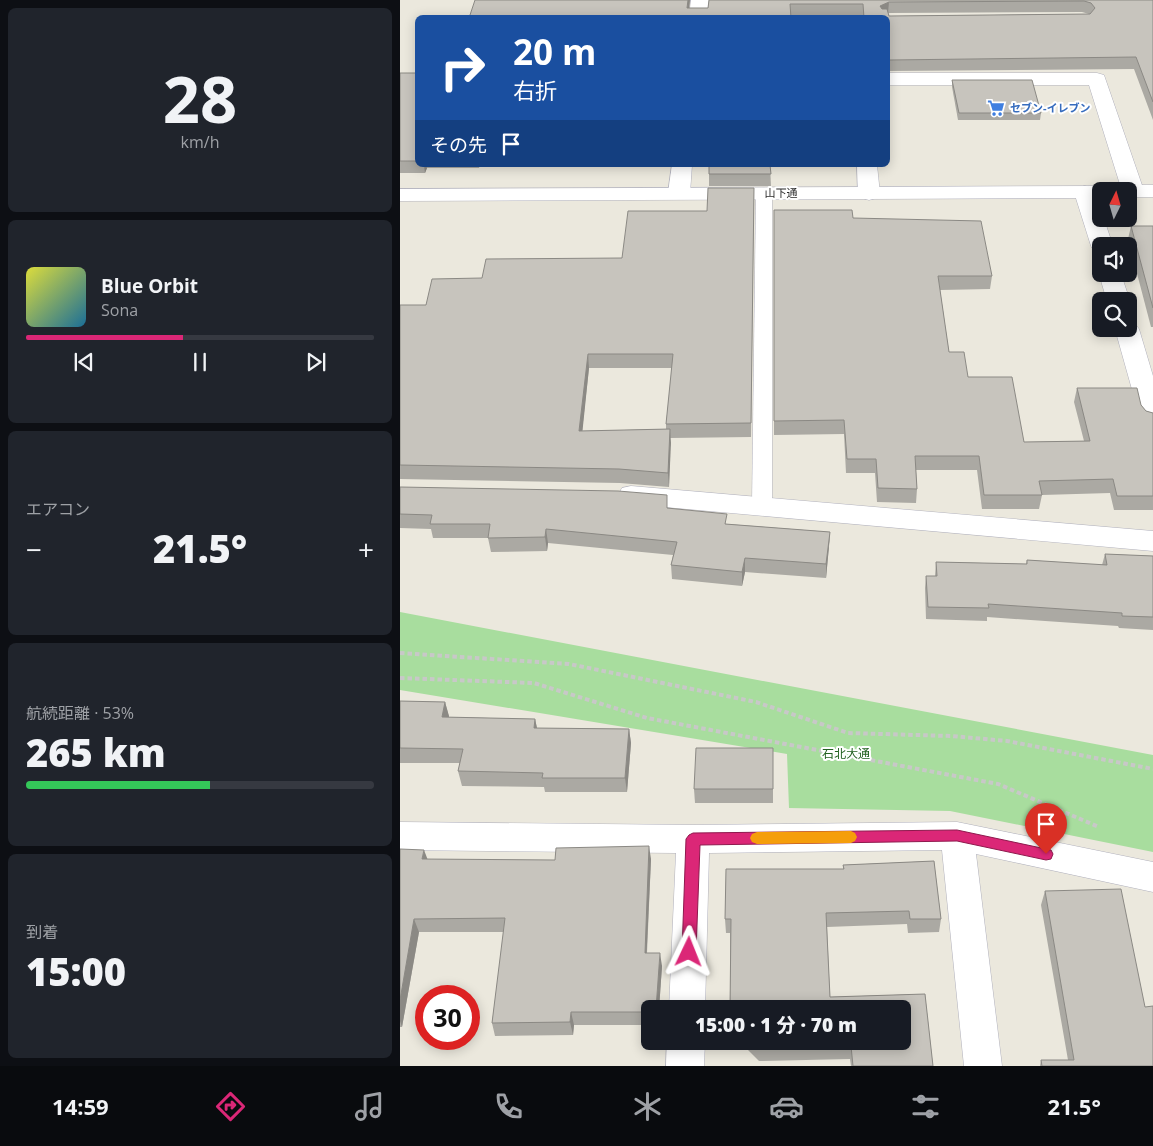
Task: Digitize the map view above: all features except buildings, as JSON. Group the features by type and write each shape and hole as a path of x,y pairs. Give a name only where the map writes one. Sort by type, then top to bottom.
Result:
{"street":[{"path":"698,15 700,0"},
{"path":"890,79 1097,79 1135,182"},
{"path":"679,193 682,167"},
{"path":"867,167 869,194"},
{"name":"山下通","path":"400,195 1092,192"},
{"path":"1131,337 1147,374 1153,418"},
{"path":"610,493 1153,541"},
{"path":"400,836 693,839 957,836 1153,877"},
{"path":"957,836 982,1066"},
{"path":"687,1000 693,839"},
{"path":"685,1066 686,1050"}],"lane":[{"path":"762,506 764,193"}],"path":[{"path":"400,653 569,664 756,702 848,732 951,736 1007,741 1153,769"},
{"path":"400,678 534,683 647,718 998,784 1108,831"}],"green space":[{"name":"石北大通","path":"400,612 1153,755 1153,852 950,811 789,808 787,754 400,690"}],"slow traffic":[{"path":"757,838 851,837"}],"place":[{"name":"セブン-イレブン","path":"996,108"}],"route":[{"path":"689,952 693,839 957,836 1046,854"}]}
